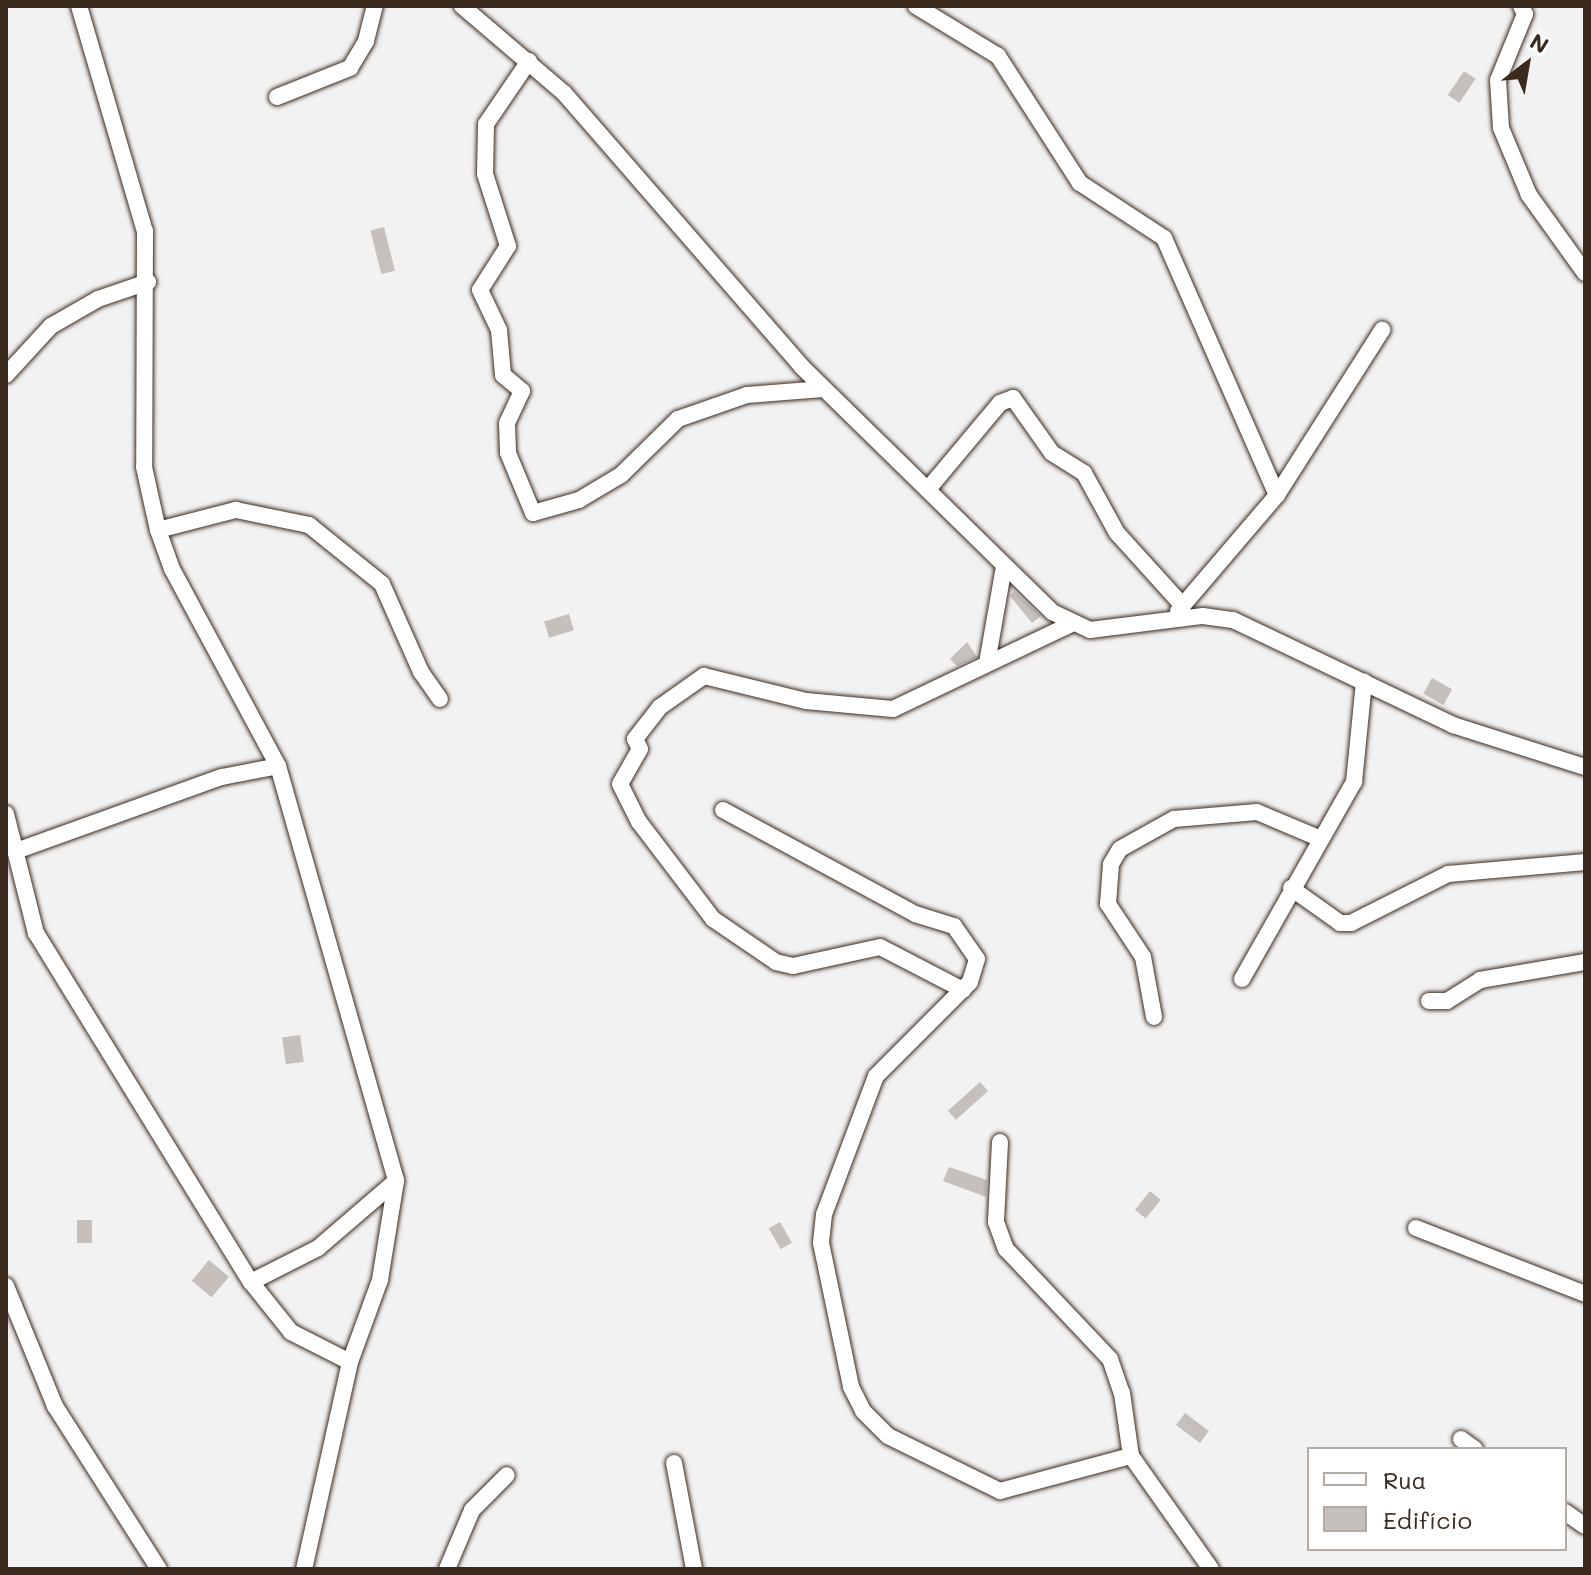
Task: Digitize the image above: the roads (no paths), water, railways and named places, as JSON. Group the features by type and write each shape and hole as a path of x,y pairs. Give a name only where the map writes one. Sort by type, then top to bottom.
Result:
{"street":[{"path":"79,6 139,204 148,282 144,467 158,530 172,569 278,766 396,1181 375,1299 350,1362 304,1569"},
{"path":"277,97 350,68 366,41 375,6"},
{"path":"462,6 564,93 823,389 929,488 1004,567 1071,624 1112,631 1203,616 1233,620 1453,725 1585,767"},
{"path":"916,6 998,56 1080,183 1164,238 1277,495"},
{"path":"1521,6 1525,14 1498,80 1501,128 1529,195 1585,273"},
{"path":"529,61 485,130 485,174 508,240 480,290 499,330 503,375 522,391 507,423 508,453 533,513 579,500 621,475 678,419 747,395 823,389"},
{"path":"6,375 51,326 98,299 148,282"},
{"path":"1170,622 1277,495 1382,330"},
{"path":"929,488 1000,403 1013,398 1052,453 1084,473 1117,533 1183,606"},
{"path":"158,530 236,510 317,529 382,584 421,672 440,699"},
{"path":"987,663 1004,567"},
{"path":"963,990 880,947 793,966 776,962 713,919 639,822 620,784 640,749 635,739 660,707 704,676 806,701 886,709 1071,624"},
{"path":"1242,979 1359,767 1364,681"},
{"path":"16,851 222,777 278,766"},
{"path":"723,810 915,914 963,933 977,959 963,990 876,1076 824,1214 821,1243 851,1387 870,1420 888,1436 991,1489 1009,1490 1131,1456"},
{"path":"1154,1017 1143,957 1108,904 1111,864 1120,849 1174,819 1257,812 1321,839"},
{"path":"6,814 36,933 251,1282 291,1332 350,1362"},
{"path":"1291,888 1340,923 1351,923 1448,874 1585,862"},
{"path":"1429,1001 1447,1001 1480,980 1585,962"},
{"path":"1000,1142 1000,1236 1110,1359 1122,1393 1131,1456 1211,1569"},
{"path":"251,1282 318,1248 396,1181"},
{"path":"1416,1228 1585,1294"},
{"path":"6,1286 55,1406 159,1569"},
{"path":"1461,1439 1472,1447"},
{"path":"674,1463 694,1569"},
{"path":"447,1569 472,1510 507,1475"},
{"path":"1567,1513 1585,1526"}]}
